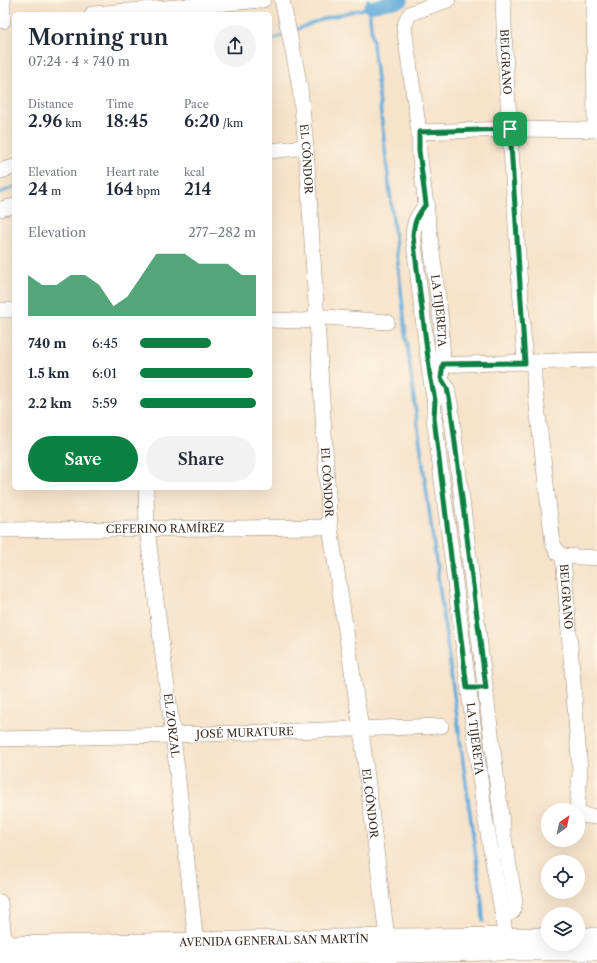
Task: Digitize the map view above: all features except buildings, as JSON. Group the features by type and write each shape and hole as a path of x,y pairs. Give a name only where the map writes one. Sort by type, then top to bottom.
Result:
{"main road":[{"path":"585,937 597,937"},
{"name":"AVENIDA GENERAL SAN MARTÍN","path":"4,956 388,952 506,944 541,938"},
{"name":"AVENIDA GENERAL SAN MARTÍN","path":"506,944 597,951"}],"street":[{"path":"3,0 6,21"},
{"path":"116,12 263,0"},
{"path":"448,0 411,13 404,27 419,132 419,151 426,204 414,224 413,236 438,370 447,388 450,403 486,688 500,814 515,901 513,911 503,917"},
{"name":"BELGRANO","path":"503,0 510,129 530,363 534,380 553,544 558,552 563,556 580,771 578,803"},
{"path":"419,132 510,129 596,130 594,0"},
{"name":"EL CÓNDOR","path":"283,6 300,88 306,147 330,527 361,729 388,952"},
{"path":"272,151 306,147"},
{"path":"0,171 12,168"},
{"path":"0,209 12,206"},
{"path":"0,310 12,310"},
{"path":"272,320 303,321 326,317 387,322"},
{"path":"438,370 530,363 597,360"},
{"name":"LA TIJERETA","path":"438,370 434,418 467,688 486,824 503,917 506,944"},
{"name":"EL ZORZAL","path":"146,490 147,529 173,735 197,955"},
{"name":"CEFERINO RAMÍREZ","path":"0,530 330,527"},
{"path":"563,556 597,558"},
{"path":"467,688 486,688"},
{"name":"JOSÉ MURATURE","path":"0,739 441,726"},
{"path":"486,824 500,814"},
{"path":"585,814 597,817"},
{"path":"0,902 4,956"}],"waterway":[{"path":"368,0 409,361 482,902 483,921"},
{"path":"370,7 402,0"},
{"path":"293,31 323,19 370,7"},
{"path":"272,40 286,34"},
{"path":"0,193 12,188"}],"route":[{"path":"510,129 525,363 443,364 441,378 447,388 450,403 486,688 467,688 434,418 435,400 430,375 413,236 414,224 426,204 419,151 419,132 510,129"}]}
